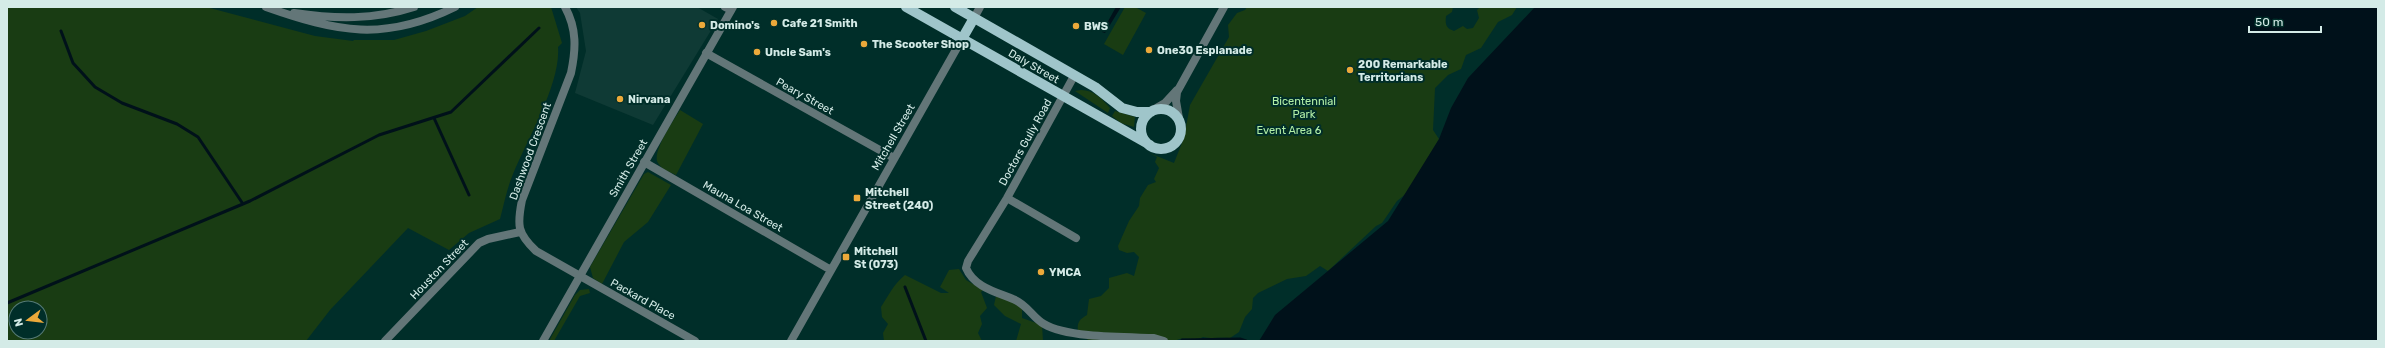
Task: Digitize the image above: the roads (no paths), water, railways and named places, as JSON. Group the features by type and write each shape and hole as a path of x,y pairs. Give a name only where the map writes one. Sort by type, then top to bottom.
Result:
{"main road":[{"name":"Daly Street","path":"906,7 1150,145 1164,148 1170,146 1178,137 1180,124 1171,112 1163,109 1137,112 1122,108 1094,87 955,7"},
{"name":"Mitchell Street","path":"962,39 974,18"},
{"path":"1150,145 1143,136 1141,125 1144,118 1152,111"}],"street":[{"path":"267,7 290,12 340,18 371,17 414,7"},
{"path":"267,7 319,25 370,30 421,21 455,7"},
{"name":"Dashwood Crescent","path":"520,232 519,216 522,200 571,73 575,52 575,32 565,7"},
{"name":"Mitchell Street","path":"974,18 980,7"},
{"path":"1180,124 1176,101 1181,85 1224,7"},
{"name":"Smith Street","path":"543,341 706,54 730,8"},
{"name":"Mitchell Street","path":"791,341 962,39"},
{"name":"Peary Street","path":"706,54 894,158"},
{"name":"Doctors Gully Road","path":"1074,76 1007,198 968,261 966,268 968,273 990,291 1014,299 1027,307 1045,325 1087,335 1154,338 1164,341"},
{"path":"1152,111 1165,103 1181,85"},
{"name":"Mauna Loa Street","path":"644,162 831,270"},
{"name":"Doctors Gully Road","path":"1007,198 1076,238"},
{"path":"520,232 536,251 580,276"},
{"name":"Houston Street","path":"385,341 479,243 488,239 520,232"},
{"name":"Packard Place","path":"580,276 695,341"}],"waterway":[{"path":"7,303 250,201 379,135 451,112 539,28"},
{"path":"61,31 73,63 95,87 122,103 177,124 198,137 243,204"},
{"path":"434,118 469,195"},
{"path":"905,287 926,341"},
{"path":"1182,340 1240,339 1246,341"}],"place":[{"name":"Cafe 21 Smith","path":"774,23"},
{"name":"Domino's","path":"702,25"},
{"name":"BWS","path":"1076,26"},
{"name":"The Scooter Shop","path":"864,44"},
{"name":"One30 Esplanade","path":"1149,50"},
{"name":"Uncle Sam's","path":"757,52"},
{"name":"200 Remarkable Territorians","path":"1350,70"},
{"name":"Nirvana","path":"620,99"},
{"name":"Mitchell Street (240)","path":"857,198"},
{"name":"Mitchell St (073)","path":"846,257"},
{"name":"YMCA","path":"1041,272"}],"park label":[{"name":"Bicentennial Park","path":"1304,107"},
{"name":"Event Area 6","path":"1289,130"}]}
